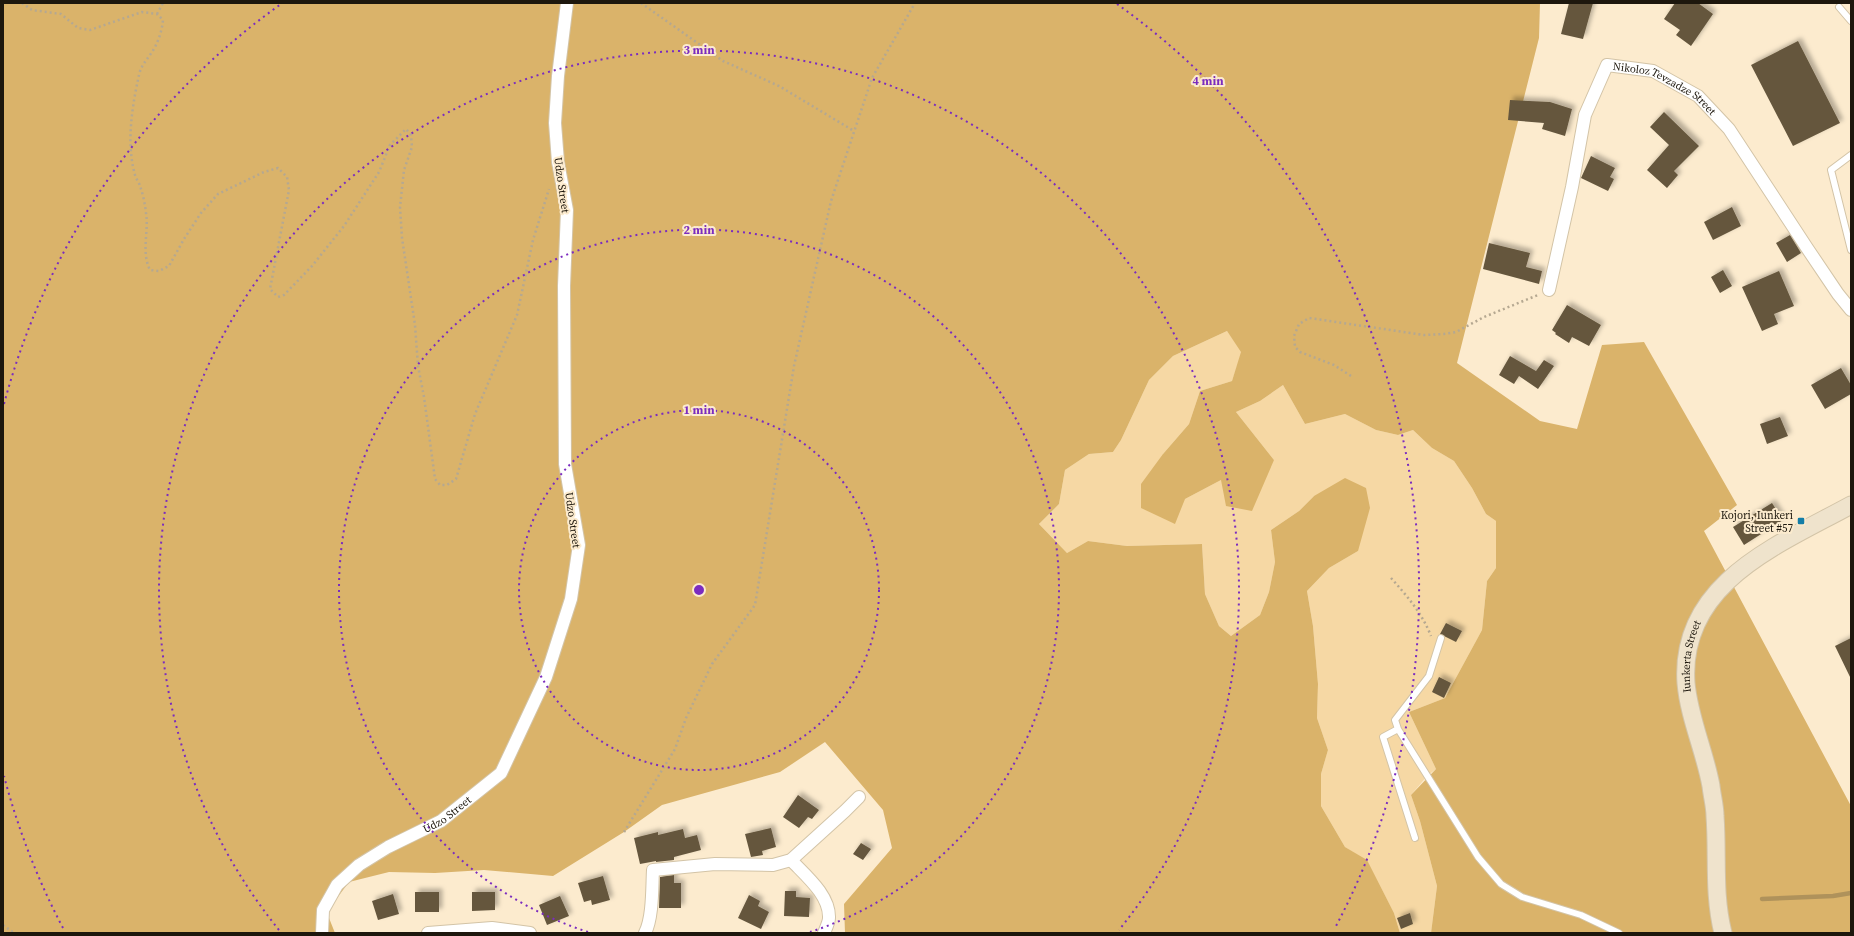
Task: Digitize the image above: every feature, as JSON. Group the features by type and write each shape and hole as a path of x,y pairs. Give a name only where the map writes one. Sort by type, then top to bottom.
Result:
{"main road":[{"name":"Iunkerta Street","path":"1723,933 1717,906 1715,815 1707,764 1691,709 1686,684 1686,664 1689,646 1706,605 1734,574 1754,559 1851,505"}],"street":[{"name":"Udzo Street","path":"322,933 323,910 337,885 348,875 360,865 388,847 441,821 501,773 546,677 571,599 579,545 565,464 564,286 566,210 558,162 555,123 558,76 567,3"},
{"name":"Nikoloz Tevzadze Street","path":"1549,290 1572,187 1585,115 1607,64 1653,71 1698,96 1729,129 1820,268 1851,310"},
{"path":"645,933 651,906 653,870 715,864 773,865 791,860 845,811 858,797"},
{"path":"791,860 825,900 829,918 824,933"},
{"path":"428,933 492,928 530,933"}],"lane":[{"path":"1839,7 1851,21"},
{"path":"1851,155 1831,170 1851,250"},
{"path":"1441,638 1429,676 1395,720 1398,729 1478,857 1501,884 1522,897 1581,915 1619,933"},
{"path":"1398,729 1383,738 1415,838"}],"path":[{"path":"22,3 32,10 61,14 78,28 90,30 142,12 157,14 163,20 162,31 139,74 132,118 131,154 135,176 140,187 146,214 145,248 146,262 150,270 159,270 169,266 201,212 218,194 264,172 278,168 287,177 289,190 272,270 270,289 278,297 284,295 312,266 344,226 379,172 390,146 406,129 411,135 412,147 404,170 400,207 402,238 415,326 418,366 424,397 435,479 440,485 447,485 456,479 475,414 517,315 533,240 558,162"},
{"path":"157,14 162,3"},
{"path":"641,3 723,61 779,86 854,131"},
{"path":"624,832 675,750 686,718 712,664 756,605 794,366 831,201 872,78 915,3"},
{"path":"1351,376 1334,365 1300,352 1295,347 1294,336 1299,324 1309,318 1424,335 1444,334 1456,332 1490,314 1549,290"},
{"path":"1391,578 1410,599 1420,614 1436,652"},
{"path":"3,925 14,933"}],"shaded area":[{"path":"3,3 1540,3 1539,38 1457,363 1540,421 1577,429 1602,345 1644,342 1737,505 1704,531 1851,806 1851,933 1431,933 1437,886 1420,821 1411,795 1436,769 1409,712 1445,698 1482,630 1487,581 1496,568 1496,521 1486,514 1472,488 1454,461 1432,448 1413,430 1398,435 1376,430 1345,414 1305,424 1283,385 1260,401 1236,412 1274,460 1252,511 1226,506 1221,480 1185,499 1175,524 1141,508 1141,484 1163,454 1189,424 1200,391 1232,381 1241,352 1227,331 1173,356 1149,380 1121,440 1113,452 1089,454 1065,470 1059,504 1039,524 1067,553 1088,541 1127,546 1202,544 1205,594 1219,626 1231,636 1260,615 1269,592 1275,562 1271,530 1299,511 1314,496 1345,478 1366,488 1370,508 1358,551 1329,568 1307,591 1313,626 1318,684 1317,718 1328,750 1321,774 1321,806 1345,847 1367,860 1394,913 1400,933 845,933 844,904 892,848 883,810 825,742 780,772 662,805 624,832 553,876 484,870 435,873 389,872 349,882 328,910 329,918 335,933 3,933"},
{"path":"1227,331 1242,352 1232,381 1200,391 1189,424 1163,454 1185,499 1221,480 1274,460 1236,412 1260,401 1283,385 1305,424 1345,414 1376,430 1398,435 1413,430 1432,448 1454,461 1472,488 1486,514 1496,521 1496,568 1487,581 1482,630 1445,698 1409,712 1436,769 1427,776 1411,795 1420,821 1437,886 1431,933 1400,933 1394,913 1367,861 1345,847 1321,806 1321,774 1328,750 1317,718 1318,684 1313,626 1307,591 1329,568 1358,551 1314,496 1299,511 1271,530 1275,562 1269,592 1260,615 1231,636 1219,626 1205,594 1202,544 1127,546 1088,541 1067,553 1039,524 1059,504 1065,470 1089,454 1113,452 1121,440 1149,380 1173,356"}],"building":[{"path":"1569,3 1593,3 1583,39 1561,34"},
{"path":"1675,3 1698,3 1713,14 1691,46 1676,35 1680,30 1664,19"},
{"path":"1798,41 1840,123 1793,146 1751,65"},
{"path":"1510,100 1550,102 1572,109 1565,136 1542,129 1544,123 1508,120"},
{"path":"1664,112 1699,146 1674,171 1678,175 1667,188 1647,170 1669,145 1650,127"},
{"path":"1591,156 1615,168 1610,177 1614,179 1608,191 1581,178"},
{"path":"1732,207 1741,226 1713,240 1704,222"},
{"path":"1790,235 1801,253 1787,262 1776,243"},
{"path":"1489,243 1530,253 1526,267 1542,271 1539,284 1483,269"},
{"path":"1723,270 1732,286 1720,293 1711,277"},
{"path":"1779,271 1794,306 1774,314 1778,324 1762,331 1742,287"},
{"path":"1567,305 1601,325 1589,346 1572,337 1569,343 1555,334 1556,333 1552,330"},
{"path":"1510,356 1536,371 1544,360 1554,366 1538,389 1519,376 1514,384 1499,375"},
{"path":"1841,368 1851,385 1851,394 1825,409 1811,385"},
{"path":"1780,417 1788,436 1767,444 1760,424"},
{"path":"1772,503 1783,520 1744,545 1733,527"},
{"path":"1446,623 1462,631 1456,642 1440,634"},
{"path":"1851,638 1851,679 1835,646"},
{"path":"1439,677 1451,683 1444,698 1432,692"},
{"path":"798,795 819,810 812,819 808,817 799,828 783,817"},
{"path":"771,828 776,847 762,851 763,855 751,857 745,834"},
{"path":"683,829 685,838 697,835 701,850 674,857 674,860 640,864 634,838 658,832 658,835"},
{"path":"861,843 871,849 863,860 853,854"},
{"path":"674,875 674,883 681,883 681,908 659,908 660,877"},
{"path":"603,876 610,900 592,905 591,900 584,902 578,883"},
{"path":"785,891 796,891 796,897 810,898 809,917 784,916"},
{"path":"415,892 439,892 439,912 415,912"},
{"path":"472,892 495,892 495,910 472,911"},
{"path":"393,894 399,914 378,920 372,901"},
{"path":"749,895 760,901 758,906 769,912 761,929 738,918"},
{"path":"560,896 569,916 547,925 539,905"},
{"path":"1410,913 1413,924 1401,929 1397,918"}],"waterway":[{"path":"1762,899 1833,896 1851,893"}],"place":[{"name":"Kojori, Iunkeri Street #57","path":"1801,521"}]}
